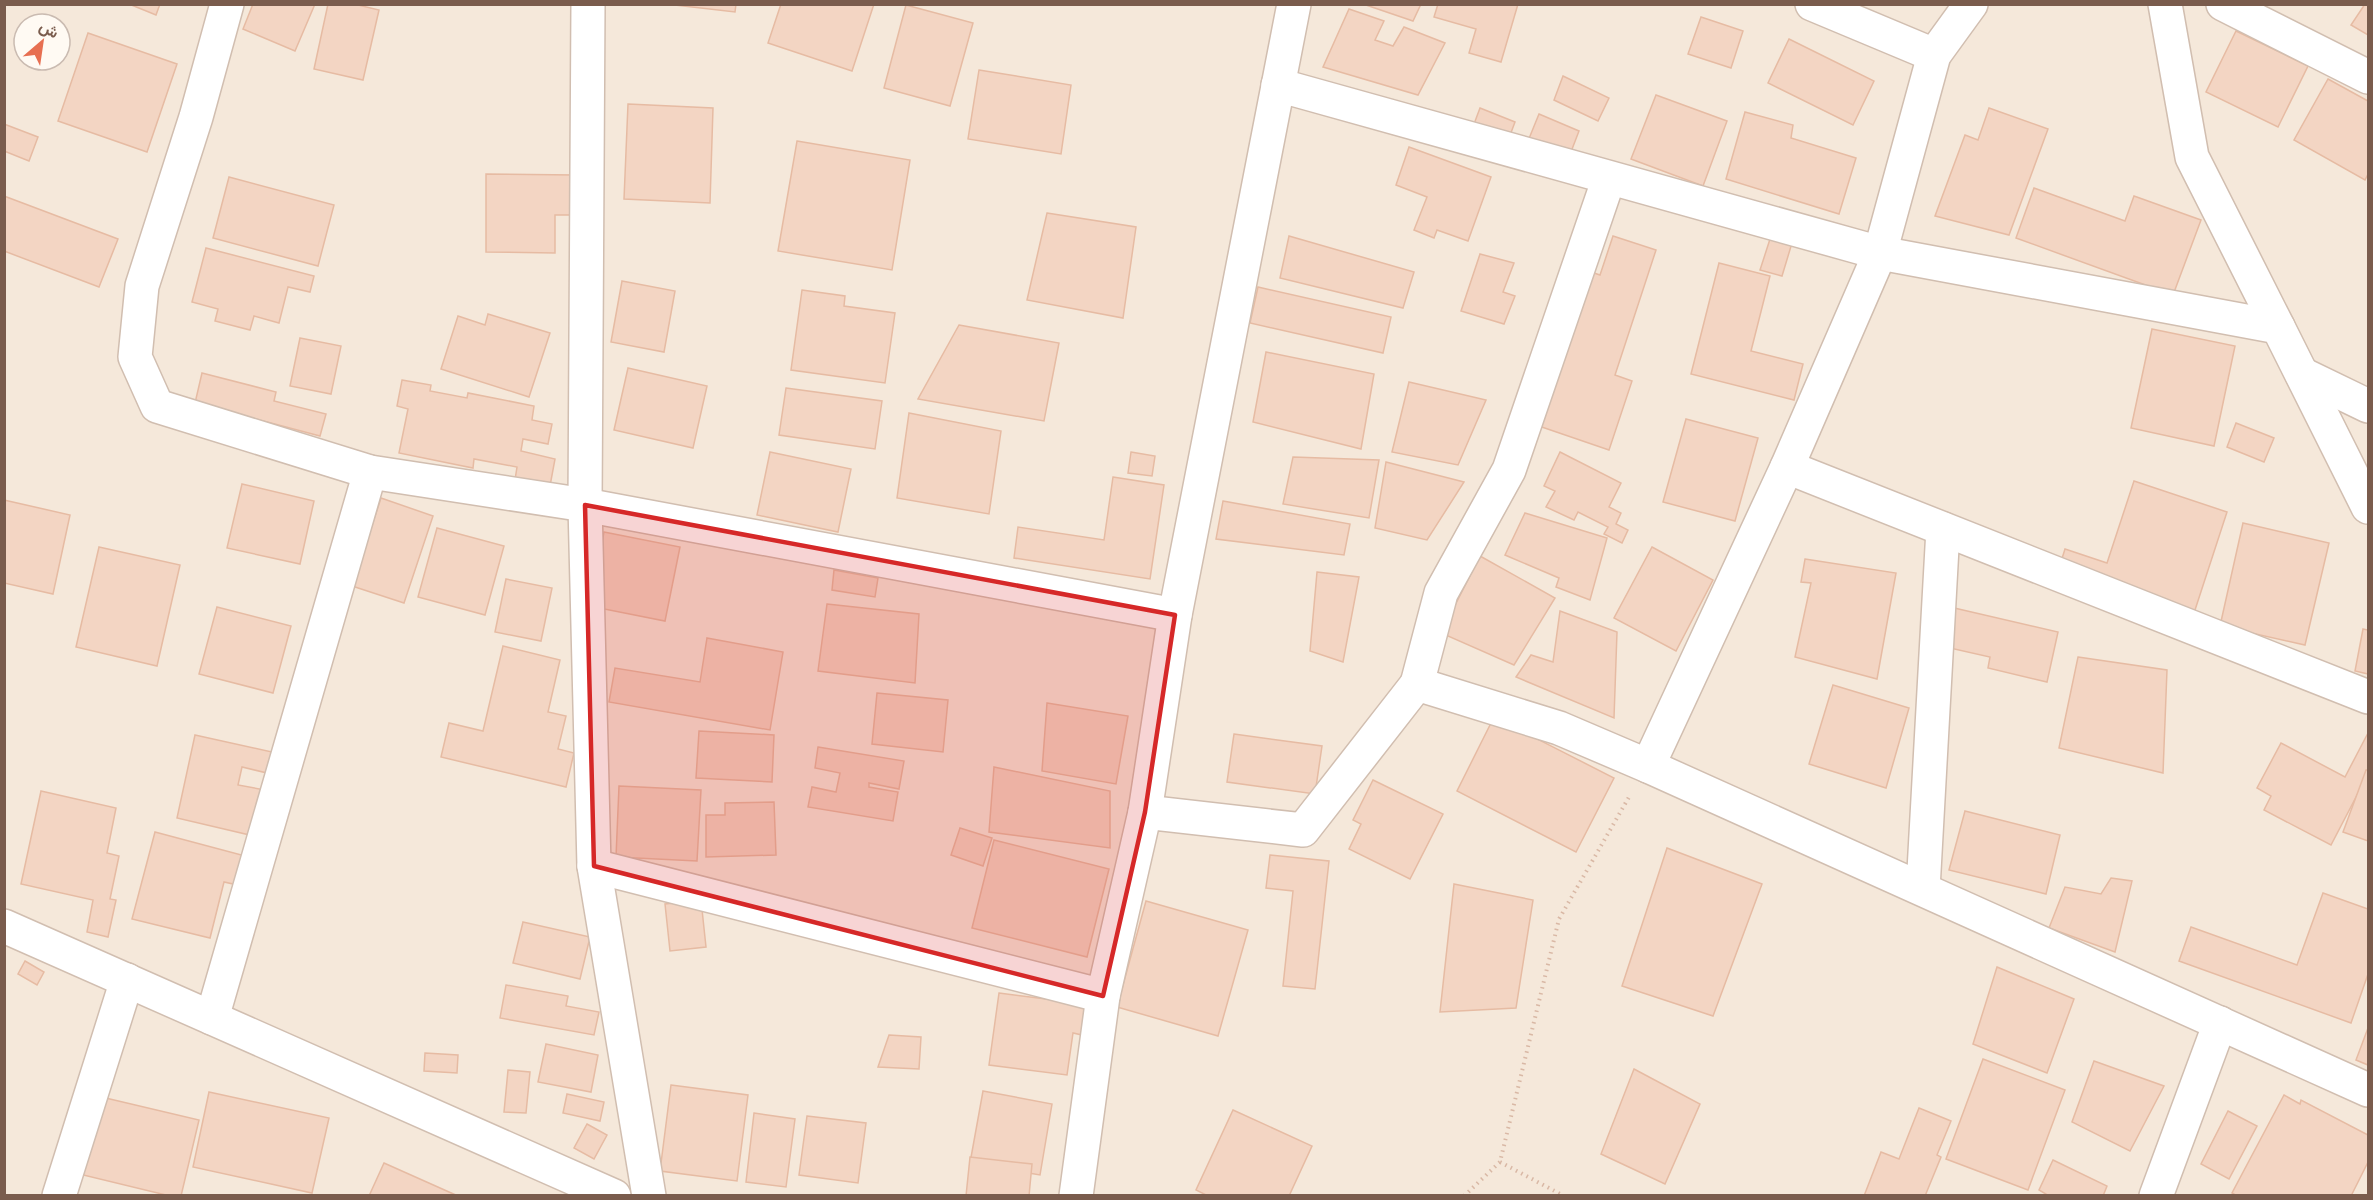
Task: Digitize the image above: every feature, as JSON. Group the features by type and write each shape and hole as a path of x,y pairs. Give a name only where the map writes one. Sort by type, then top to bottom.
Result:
{"street":[{"path":"227,4 196,117 142,286 135,357 157,406 370,472 585,505 1175,615"},
{"path":"588,4 585,505 594,866 648,1196"},
{"path":"1076,1196 1103,996 1145,812 1175,615 1293,4"},
{"path":"1812,4 1934,55"},
{"path":"1648,766 1787,467 1881,253 1934,55 1971,4"},
{"path":"2165,4 2192,157 2368,507"},
{"path":"2223,4 2368,77"},
{"path":"1278,85 1881,253 2278,327"},
{"path":"1145,812 1303,830 1418,684 1441,593 1509,470 1609,178"},
{"path":"2302,374 2368,406"},
{"path":"1787,467 2368,697"},
{"path":"212,1018 370,472"},
{"path":"1923,889 1942,529"},
{"path":"1418,684 1558,728 1648,766 2368,1090"},
{"path":"594,866 1103,996"},
{"path":"4,926 614,1196"},
{"path":"59,1196 127,980"},
{"path":"2156,1196 2220,1023"}],"path":[{"path":"1464,1196 1500,1162 1559,919 1648,766"},
{"path":"1500,1162 1564,1196"}],"highlighted area":[{"path":"585,505 1175,615 1145,812 1103,996 594,866"}],"shaded area":[{"path":"5,5 2368,5 2368,1195 5,1195"}],"building":[{"path":"129,4 160,4 156,15"},
{"path":"253,4 315,4 295,51 243,29"},
{"path":"328,4 354,4 379,10 363,80 314,69"},
{"path":"666,4 736,4 735,12"},
{"path":"781,4 874,4 852,71 768,43"},
{"path":"1363,4 1421,4 1413,21"},
{"path":"1438,4 1518,4 1501,62 1469,53 1476,29 1434,17"},
{"path":"2365,4 2368,4 2368,35 2351,25"},
{"path":"906,5 973,23 950,106 884,88"},
{"path":"1349,9 1384,21 1375,40 1393,46 1404,27 1445,43 1418,95 1323,67"},
{"path":"1701,17 1743,31 1731,68 1688,54"},
{"path":"2236,31 2308,66 2278,127 2206,92"},
{"path":"88,33 177,64 147,152 58,121"},
{"path":"1789,39 1874,81 1853,125 1768,83"},
{"path":"979,70 1071,85 1061,154 968,139"},
{"path":"1563,76 1609,98 1598,121 1554,100"},
{"path":"2328,79 2368,101 2368,174 2365,180 2294,140"},
{"path":"1656,95 1727,121 1703,186 1631,159"},
{"path":"628,104 713,108 710,203 624,199"},
{"path":"1480,108 1515,122 1509,138 1474,124"},
{"path":"1989,108 2048,129 2009,235 1935,216 1965,135 1978,140"},
{"path":"1745,112 1793,125 1791,138 1856,158 1839,214 1726,179"},
{"path":"1539,114 1579,131 1569,157 1528,141"},
{"path":"4,124 38,137 29,161 4,151"},
{"path":"797,141 910,160 892,270 778,251"},
{"path":"1409,147 1491,177 1468,241 1437,230 1434,238 1414,230 1427,197 1396,185"},
{"path":"486,174 575,175 575,215 555,215 555,253 486,252"},
{"path":"229,177 334,205 318,266 213,238"},
{"path":"2034,188 2125,221 2134,196 2201,220 2173,295 2016,238"},
{"path":"4,196 118,239 99,287 4,251"},
{"path":"1047,213 1136,227 1123,318 1027,300"},
{"path":"1289,236 1414,272 1403,308 1280,278"},
{"path":"1613,236 1656,250 1615,375 1632,381 1609,450 1533,424 1585,270 1600,275"},
{"path":"1771,236 1792,243 1782,276 1760,270"},
{"path":"206,248 314,276 310,292 288,287 279,323 254,316 250,330 215,321 218,309 192,302"},
{"path":"1480,254 1514,263 1503,292 1515,296 1504,324 1461,311"},
{"path":"1719,263 1770,276 1751,351 1803,364 1794,400 1691,374"},
{"path":"622,281 675,291 664,352 611,342"},
{"path":"1258,287 1391,317 1383,353 1250,323"},
{"path":"802,290 845,296 844,306 895,313 885,383 791,370"},
{"path":"488,314 550,333 529,397 441,369 458,316 485,325"},
{"path":"959,325 1059,343 1044,421 918,399"},
{"path":"2152,329 2235,346 2214,446 2131,428"},
{"path":"300,338 341,346 331,394 290,386"},
{"path":"1266,352 1374,374 1361,449 1253,422"},
{"path":"628,368 707,386 693,448 614,430"},
{"path":"202,373 276,392 274,401 326,414 320,436 195,403"},
{"path":"402,380 431,385 430,391 467,398 468,393 534,406 532,420 552,424 548,444 523,439 521,451 555,459 550,486 515,480 517,467 474,459 473,468 399,453 408,409 397,406"},
{"path":"1409,382 1486,400 1458,465 1392,452"},
{"path":"786,388 882,401 875,449 779,435"},
{"path":"909,413 1001,431 989,514 897,498"},
{"path":"1686,419 1758,438 1735,521 1663,502"},
{"path":"2236,423 2274,438 2264,462 2227,447"},
{"path":"770,452 851,469 838,532 757,515"},
{"path":"1131,452 1155,456 1152,476 1128,473"},
{"path":"1560,452 1621,483 1609,507 1621,513 1616,524 1628,530 1622,543 1604,534 1608,527 1578,512 1574,520 1546,507 1555,491 1544,486"},
{"path":"1293,457 1379,460 1369,518 1283,504"},
{"path":"1386,462 1464,482 1427,540 1375,528"},
{"path":"1113,477 1164,485 1150,579 1014,558 1018,527 1104,540"},
{"path":"2134,481 2227,512 2194,613 2059,568 2065,549 2107,563"},
{"path":"242,484 314,501 300,564 227,548"},
{"path":"381,498 433,516 404,603 352,586"},
{"path":"4,500 70,515 53,594 4,583"},
{"path":"1223,501 1350,524 1344,555 1216,539"},
{"path":"1525,513 1607,538 1590,600 1556,587 1559,578 1505,555"},
{"path":"2243,523 2329,543 2305,645 2220,626"},
{"path":"437,528 504,546 485,615 418,597"},
{"path":"604,532 680,547 665,621 589,606"},
{"path":"99,547 180,565 157,666 76,647"},
{"path":"1652,547 1713,580 1676,651 1614,618"},
{"path":"1480,556 1555,598 1514,665 1441,633"},
{"path":"1805,559 1896,573 1877,679 1795,657 1811,583 1801,582"},
{"path":"834,570 878,578 875,597 832,590"},
{"path":"1317,572 1359,577 1343,662 1310,651"},
{"path":"506,579 552,588 541,641 495,632"},
{"path":"827,604 919,614 915,683 818,671"},
{"path":"217,607 291,626 273,693 199,674"},
{"path":"1950,607 2058,632 2047,682 1988,668 1990,657 1941,646"},
{"path":"1560,611 1617,632 1614,718 1516,677 1531,655 1553,662"},
{"path":"2363,629 2368,630 2368,674 2355,671"},
{"path":"707,638 783,652 770,730 609,702 615,668 700,682"},
{"path":"503,646 560,660 548,712 566,716 558,749 574,753 566,787 441,757 449,723 483,731"},
{"path":"2078,657 2167,670 2163,773 2059,748"},
{"path":"1833,685 1909,708 1886,788 1809,764"},
{"path":"877,693 948,700 943,752 872,744"},
{"path":"1047,703 1128,716 1116,784 1042,771"},
{"path":"1494,717 1614,778 1576,852 1457,791"},
{"path":"699,731 774,735 772,782 696,778"},
{"path":"2368,733 2368,774 2331,845 2264,810 2271,796 2257,788 2281,743 2345,777"},
{"path":"1234,734 1322,746 1315,794 1227,782"},
{"path":"195,735 272,752 267,773 242,767 238,785 265,790 254,836 177,818"},
{"path":"818,747 904,761 899,789 869,783 869,787 898,792 893,821 808,807 812,787 836,792 840,773 815,768"},
{"path":"994,767 1110,791 1110,848 989,832"},
{"path":"2366,770 2368,770 2368,841 2343,832"},
{"path":"1373,780 1443,814 1410,879 1349,849 1361,824 1353,820"},
{"path":"619,786 701,790 697,861 616,857"},
{"path":"41,791 116,808 107,853 119,856 110,899 116,900 108,937 87,932 93,900 21,884"},
{"path":"774,802 776,855 706,857 706,815 725,815 725,803"},
{"path":"1965,811 2060,835 2046,894 1949,870"},
{"path":"960,828 992,838 983,866 951,855"},
{"path":"155,832 249,857 242,886 224,882 210,938 132,919"},
{"path":"994,840 1109,869 1087,957 972,928"},
{"path":"1667,848 1762,884 1713,1016 1622,986"},
{"path":"1270,855 1329,861 1315,989 1283,986 1293,891 1266,888"},
{"path":"2111,878 2132,881 2115,952 2049,928 2065,887 2101,894"},
{"path":"1454,884 1533,900 1516,1008 1440,1012"},
{"path":"2323,893 2368,909 2368,974 2351,1023 2179,961 2191,927 2297,965"},
{"path":"701,900 706,947 670,951 665,904"},
{"path":"1146,901 1248,930 1218,1036 1117,1007"},
{"path":"523,922 590,937 580,979 513,963"},
{"path":"25,961 44,972 37,985 18,974"},
{"path":"1997,967 2074,999 2047,1073 1973,1044"},
{"path":"506,985 568,996 566,1006 599,1012 594,1035 500,1018"},
{"path":"999,993 1086,1004 1082,1035 1073,1033 1067,1075 989,1065"},
{"path":"2368,1028 2368,1065 2356,1060"},
{"path":"889,1035 921,1037 919,1069 878,1067"},
{"path":"546,1044 598,1055 591,1092 538,1082"},
{"path":"425,1053 458,1055 457,1073 424,1071"},
{"path":"1983,1059 2065,1090 2028,1190 1946,1159"},
{"path":"2094,1061 2164,1086 2130,1151 2072,1122"},
{"path":"1634,1069 1700,1104 1665,1184 1601,1154"},
{"path":"508,1070 530,1072 526,1113 504,1112"},
{"path":"671,1085 748,1095 737,1181 660,1171"},
{"path":"983,1091 1052,1104 1040,1175 970,1163"},
{"path":"209,1092 329,1118 312,1193 193,1167"},
{"path":"567,1094 604,1102 600,1121 563,1113"},
{"path":"93,1095 199,1120 181,1196 170,1196 75,1173"},
{"path":"2284,1095 2300,1104 2301,1100 2368,1135 2368,1162 2351,1196 2237,1196 2232,1193"},
{"path":"1919,1108 1951,1121 1937,1155 1941,1157 1925,1196 1864,1196 1881,1152 1899,1159"},
{"path":"1233,1110 1312,1146 1289,1196 1208,1196 1196,1190"},
{"path":"2228,1111 2257,1126 2229,1179 2201,1164"},
{"path":"754,1113 795,1119 786,1187 746,1182"},
{"path":"807,1116 866,1123 858,1183 799,1175"},
{"path":"587,1124 607,1135 594,1159 574,1148"},
{"path":"970,1157 1032,1164 1029,1196 966,1196"},
{"path":"2053,1160 2107,1186 2103,1196 2049,1196 2039,1190"},
{"path":"384,1163 458,1196 369,1196"}]}
